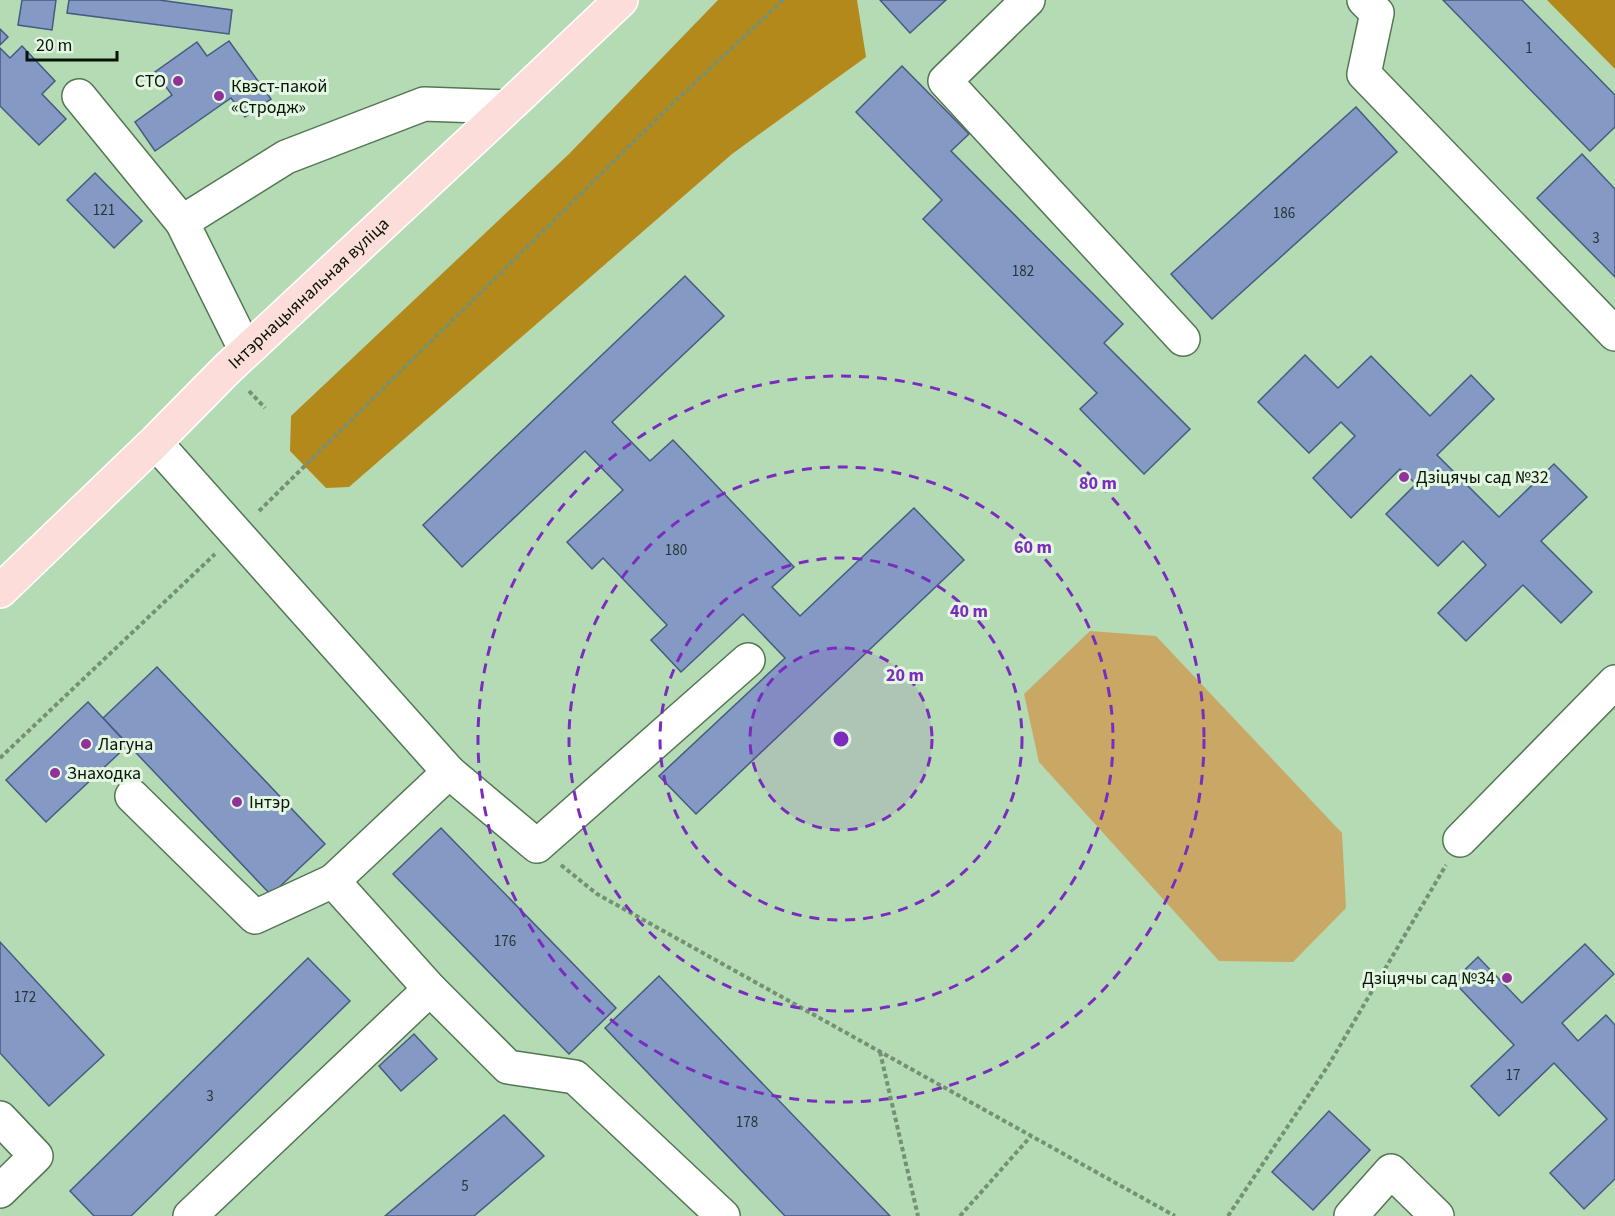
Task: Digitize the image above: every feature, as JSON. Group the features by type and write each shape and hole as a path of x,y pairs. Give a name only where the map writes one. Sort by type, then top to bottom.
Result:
{"main road":[{"name":"Інтэрнацыянальная вуліца","path":"0,591 246,351 621,0"}],"lane":[{"path":"1028,0 945,81 1183,339"},
{"path":"1364,0 1377,13 1364,74 1615,334"},
{"path":"79,96 182,222 246,351"},
{"path":"182,222 286,157 424,104 508,107"},
{"path":"155,442 449,772 537,846 748,660"},
{"path":"1460,840 1615,682"},
{"path":"132,796 255,917 333,881 449,772"},
{"path":"333,881 430,989 508,1067 575,1077 723,1216"},
{"path":"190,1216 430,989"},
{"path":"0,1118 36,1156 0,1191"},
{"path":"1351,1216 1391,1171 1437,1216"}],"path":[{"path":"0,758 237,533 671,105 783,0"},
{"path":"1227,1216 1328,1066 1460,840"},
{"path":"537,846 597,894 1175,1216"},
{"path":"880,1051 918,1216"},
{"path":"960,1216 1031,1136"}],"shaded area":[{"path":"718,0 857,0 866,57 732,154 349,487 326,488 290,451 291,416 569,154"},
{"path":"1547,0 1615,0 1615,69"},
{"path":"1090,631 1156,636 1342,833 1346,908 1293,962 1219,961 1039,762 1024,694"}],"building":[{"path":"22,0 56,0 52,30 18,25"},
{"path":"69,0 159,0 232,10 229,34 67,13"},
{"path":"880,0 946,0 910,33"},
{"path":"1443,0 1522,0 1615,95 1615,127 1590,151"},
{"path":"0,29 8,37 0,45"},
{"name":"Квэст-пакой «Стродж»","path":"229,41 271,99 245,117 231,98 155,151 135,122 172,95 155,72 197,42 207,56"},
{"path":"22,46 55,81 42,94 66,119 39,145 0,106 0,48 10,58"},
{"path":"902,66 969,134 951,151 1123,324 1104,343 1190,429 1144,474 1080,409 1097,393 923,219 942,200 856,112"},
{"path":"1356,107 1397,152 1212,319 1171,274"},
{"path":"1582,154 1615,189 1615,277 1537,198"},
{"path":"95,173 142,221 114,248 67,200"},
{"path":"685,276 724,316 612,422 650,461 673,440 794,567 772,587 800,616 914,508 964,560 696,814 659,776 785,658 743,614 681,672 651,640 667,625 603,558 592,569 567,542 623,490 585,451 462,567 423,525"},
{"path":"1305,355 1338,388 1371,356 1430,416 1471,375 1494,399 1437,455 1499,517 1554,464 1587,497 1541,541 1592,592 1561,623 1523,585 1466,641 1438,613 1486,565 1463,541 1438,566 1386,514 1416,484 1400,469 1351,518 1313,478 1355,436 1341,422 1309,453 1258,402"},
{"path":"157,667 325,844 271,895 103,718"},
{"path":"88,702 128,745 46,822 6,780"},
{"path":"441,828 616,1008 569,1054 393,874"},
{"path":"0,942 104,1055 49,1106 0,1053"},
{"path":"1585,944 1614,974 1562,1023 1578,1041 1606,1015 1615,1025 1615,1179 1584,1209 1550,1173 1607,1119 1554,1063 1499,1116 1471,1086 1514,1045 1453,981 1478,957 1522,1003"},
{"path":"308,958 350,1001 131,1216 94,1216 70,1191"},
{"path":"659,976 890,1216 785,1216 605,1028"},
{"path":"414,1034 437,1059 401,1091 379,1066"},
{"path":"1329,1111 1370,1150 1313,1210 1272,1172"},
{"path":"504,1115 544,1156 474,1216 385,1216"}],"place":[{"name":"СТО","path":"178,81"},
{"name":"Квэст-пакой «Стродж»","path":"219,96"},
{"name":"Дзіцячы сад №32","path":"1404,477"},
{"name":"Лагуна","path":"86,744"},
{"name":"Знаходка","path":"55,773"},
{"name":"Інтэр","path":"237,802"},
{"name":"Дзіцячы сад №34","path":"1507,978"}]}
